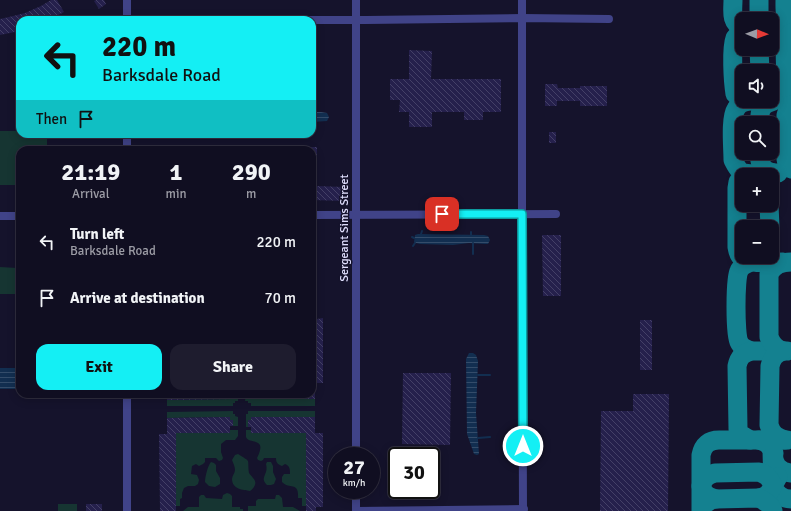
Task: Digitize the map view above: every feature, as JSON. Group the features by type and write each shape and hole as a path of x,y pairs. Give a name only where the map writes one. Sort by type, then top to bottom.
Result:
{"street":[{"path":"127,0 127,16"},
{"name":"Sergeant Sims Street","path":"356,0 356,447"},
{"path":"356,499 356,511 524,510 522,0"},
{"path":"316,20 522,18 609,19"},
{"path":"316,215 556,214"},
{"path":"0,216 16,216"},
{"path":"127,398 127,511"}],"green space":[{"path":"0,131 16,131 16,138 47,138 47,146 16,146 16,185 0,185"},
{"path":"0,267 16,268 16,294 0,294"},
{"path":"238,398 238,401 233,403 233,406 167,406 167,400"},
{"path":"245,398 315,399 315,406 251,406 251,403 245,401"},
{"path":"233,411 233,414 238,417 238,426 233,426 233,420 230,420 230,417 167,418 167,412"},
{"path":"248,411 315,411 315,417 251,417 248,427 246,427 246,414 248,414"},
{"path":"230,430 238,430 238,436 235,440 226,440 221,444 222,460 219,461 216,458 205,458 205,462 203,464 199,466 196,464 192,466 191,474 197,475 199,480 198,484 184,488 182,498 180,499 180,506 176,506 176,433 230,433"},
{"path":"246,430 252,430 252,433 306,433 306,506 302,506 302,498 298,498 297,489 282,482 282,477 284,474 290,474 289,467 285,464 282,466 279,464 276,458 264,458 261,461 258,460 257,458 260,451 259,444 246,437"},
{"path":"238,454 248,461 249,473 255,482 254,487 250,491 236,487 232,482 235,470 232,460 235,455"},
{"path":"211,462 216,465 216,471 220,478 220,484 215,487 209,486 205,482 207,471"},
{"path":"267,462 271,462 276,479 274,484 271,485 267,485 264,480"},
{"path":"227,493 232,496 232,507 240,507 243,511 183,511 188,507 199,507 199,497 201,495 204,495 206,498 222,499 223,495"},
{"path":"276,495 279,495 282,498 283,507 293,507 300,511 248,511 248,506 256,506 256,501 258,499 275,499"},
{"path":"58,504 77,504 77,511 58,511"}],"water":[{"path":"316,112 327,113 329,117 327,121 316,122"},
{"path":"415,235 484,235 488,236 490,240 488,244 420,244 414,242"},
{"path":"469,353 476,355 478,361 476,413 479,454 477,455 474,454 467,434 466,359"},
{"path":"0,368 16,368 16,389 0,389"}],"building":[{"path":"51,0 57,0 64,12 56,16 16,16 16,32 0,35 0,19 25,13"},
{"path":"104,0 106,4 99,9 94,1"},
{"path":"409,50 432,51 431,79 501,79 501,112 483,112 483,120 464,120 464,112 432,112 432,127 409,127 409,112 399,112 400,100 390,100 390,79 409,79"},
{"path":"545,84 557,84 558,88 607,86 607,106 580,106 580,101 557,101 557,106 545,106"},
{"path":"549,132 556,132 556,143 549,143"},
{"path":"316,147 317,186 344,187 344,201 316,200"},
{"path":"542,235 561,235 561,296 543,296"},
{"path":"316,303 317,319 323,318 323,383 316,383"},
{"path":"640,320 652,320 652,370 640,370"},
{"path":"403,373 451,373 450,445 402,444"},
{"path":"633,394 669,394 668,511 600,511 601,411 633,411"},
{"path":"167,398 231,399 167,400"},
{"path":"251,398 315,398 315,399"},
{"path":"230,417 230,420 233,420 233,426 230,426 230,433 176,433 176,511 160,511 159,434 167,434 167,418"},
{"path":"251,417 315,417 315,433 323,433 323,507 316,507 316,511 306,511 306,433 251,433 251,427 248,427 248,420 251,420"},
{"path":"86,504 102,504 102,511 86,511"}],"waterway":[{"path":"473,243 473,254"},
{"path":"478,375 490,375"},
{"path":"478,438 490,437"}],"taxiway":[{"path":"733,0 735,20"},
{"path":"759,0 759,12"},
{"path":"785,0 786,16 791,25"},
{"path":"779,29 791,29"},
{"path":"791,33 787,38 785,46 786,88 789,96 791,97"},
{"path":"735,38 733,57 735,94"},
{"path":"759,56 760,64"},
{"path":"791,105 786,115 786,159 787,164 791,169"},
{"path":"736,108 734,113 732,126 732,141 733,160 738,168"},
{"path":"760,116 763,108"},
{"path":"760,160 764,168"},
{"path":"737,212 737,247 742,258 751,262 783,262"},
{"path":"769,212 770,220"},
{"path":"785,440 775,435 769,425 770,366 774,357 783,351 774,346 769,337 769,274 773,268 778,265 791,262"},
{"path":"746,264 742,266 738,276 736,306 737,329 740,344 742,347 751,351"},
{"path":"750,440 740,434 738,429 737,366 739,360 741,356 751,351 787,351"},
{"path":"701,511 701,455 703,448 707,444 712,441 719,440 787,440"},
{"path":"759,440 767,444 772,451 773,489"},
{"path":"774,453 774,461 778,467 783,471 791,473"},
{"path":"716,499 707,495 701,486 706,477 715,473 759,472 764,474 768,477 773,486 768,494 759,498"},
{"path":"778,477 773,486 774,489 782,497 791,499"},
{"path":"705,504 716,499 759,498 768,503 773,511"}],"route":[{"path":"442,214 522,214 523,446"}]}
